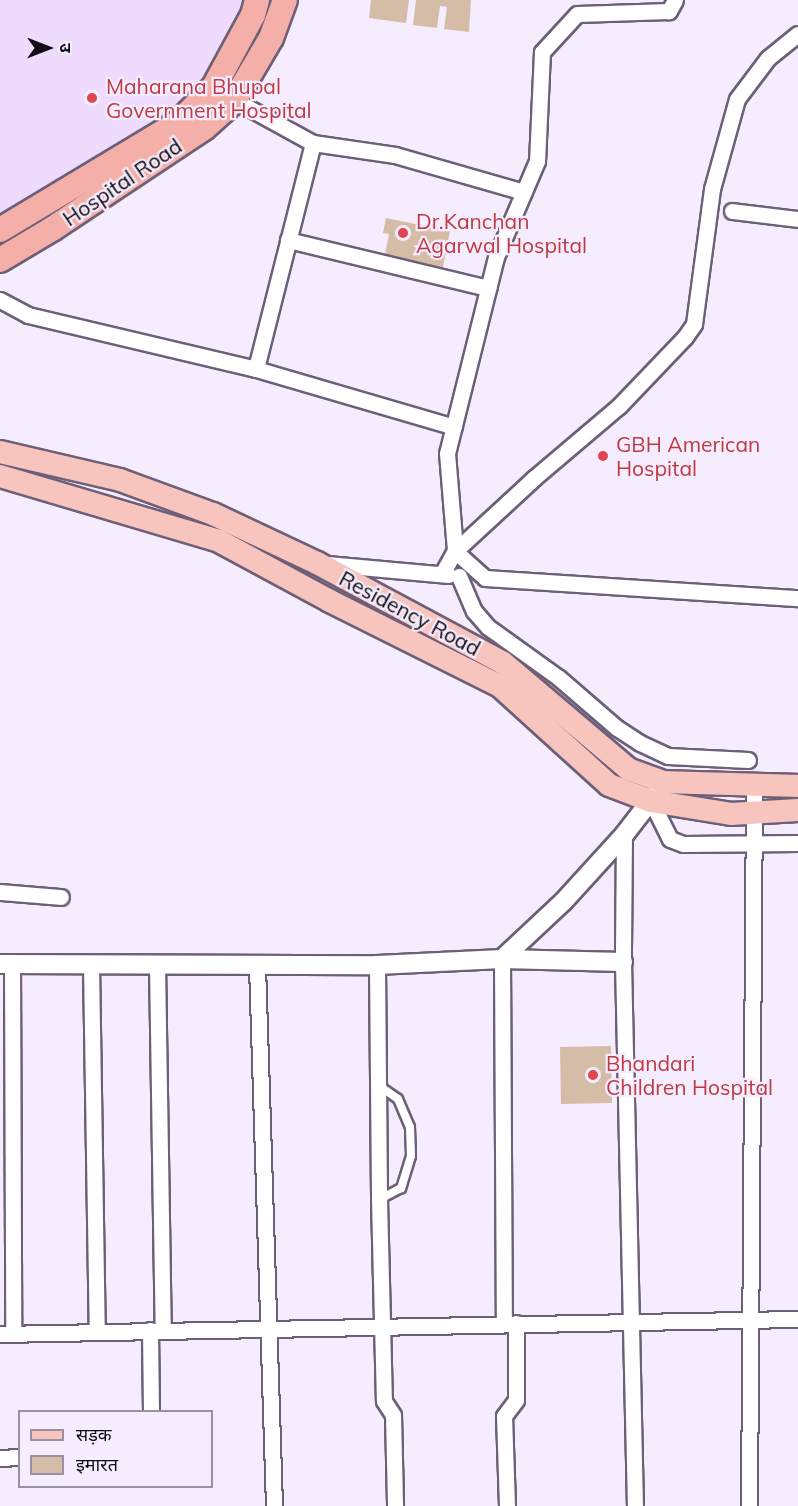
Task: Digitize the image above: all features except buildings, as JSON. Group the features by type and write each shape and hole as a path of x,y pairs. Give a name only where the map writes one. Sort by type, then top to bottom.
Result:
{"highway":[{"path":"0,230 224,94 257,0"},
{"name":"Hospital Road","path":"0,260 52,229 204,128 224,94 271,38 285,0"}],"main road":[{"name":"Residency Road","path":"0,452 120,480 213,514 317,563 502,662 628,769 664,783 754,787 798,786"},
{"path":"0,476 219,541 500,686 609,785 651,801 731,814 798,810"}],"street":[{"path":"485,578 455,551 447,453 496,257 537,161 542,52 577,14 669,11 675,0"},
{"path":"442,574 455,551 534,478 619,406 685,337 694,324 712,189 737,99 768,58 798,34"},
{"path":"224,94 313,143 394,155 524,192"},
{"path":"256,369 313,143"},
{"path":"732,210 798,219"},
{"path":"0,212 25,214"},
{"path":"288,240 488,288"},
{"path":"0,300 28,315 256,369 454,428"},
{"path":"297,582 317,563 485,578 798,598"},
{"path":"459,576 474,611 488,627 559,678 617,728 640,743 668,756 748,760"},
{"path":"507,1506 504,1416 516,1400 510,1323 502,959 563,902 624,835 664,783"},
{"path":"749,1506 754,787"},
{"path":"651,801 670,839 683,844 798,843"},
{"path":"624,835 623,962 635,1506"},
{"path":"0,892 61,897"},
{"path":"623,962 502,959 377,965 90,963 6,965 7,1333 631,1320 798,1319"},
{"path":"90,963 97,1331"},
{"path":"151,1410 157,1330 156,964"},
{"path":"257,965 274,1506"},
{"path":"377,965 377,1084 384,1401 393,1415 395,1506"},
{"path":"0,1458 18,1457"}],"lane":[{"path":"377,1084 398,1099 410,1127 411,1156 401,1188 379,1199"}],"shaded area":[{"name":"Maharana Bhupal Government Hospital","path":"0,0 244,0 209,74 158,122 0,219"}],"place":[{"name":"Maharana Bhupal Government Hospital","path":"92,98"},
{"name":"Dr.Kanchan Agarwal Hospital","path":"403,233"},
{"name":"GBH American Hospital","path":"603,456"},
{"name":"Bhandari Children Hospital","path":"593,1075"}]}
